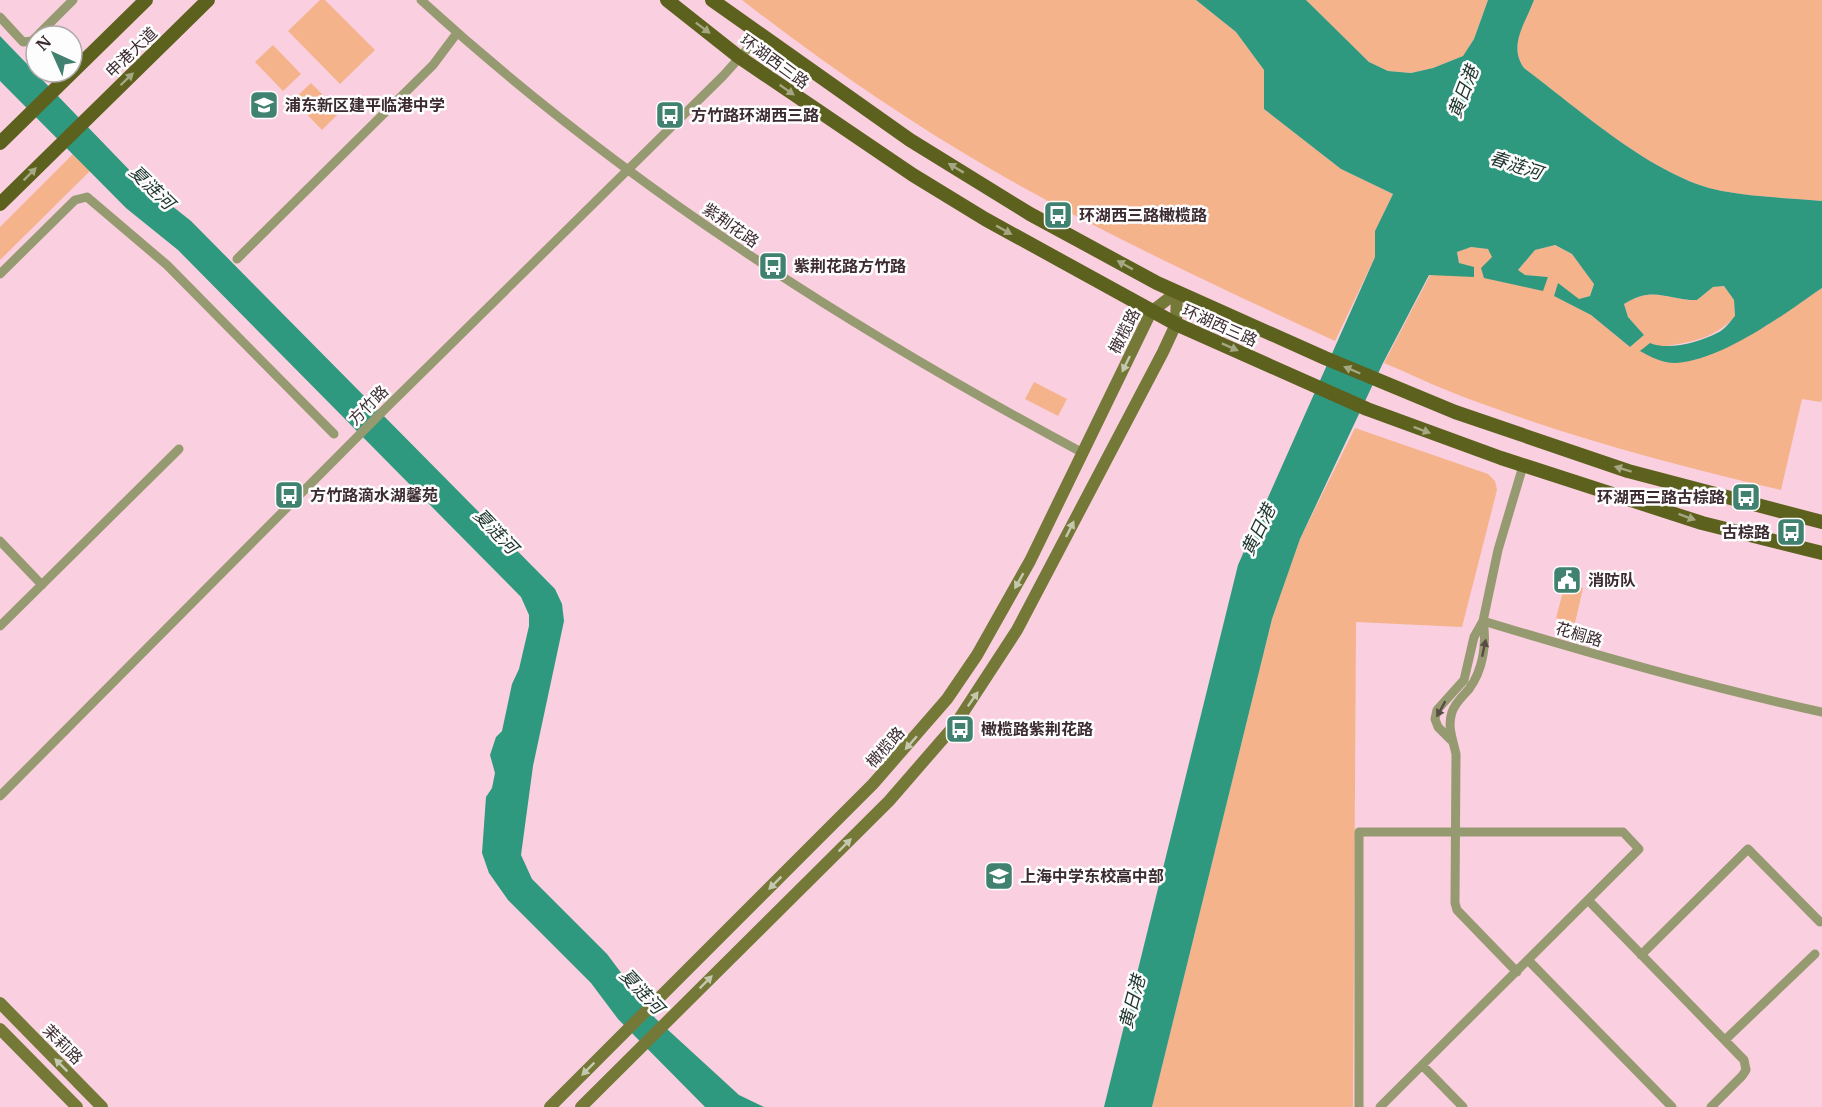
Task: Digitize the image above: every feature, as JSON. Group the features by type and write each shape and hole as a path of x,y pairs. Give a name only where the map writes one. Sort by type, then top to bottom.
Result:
{"main road":[{"name":"申港大道","path":"0,143 146,0"},
{"name":"申港大道","path":"0,204 208,0"},
{"name":"环湖西三路","path":"667,0 739,57 825,116 985,219 1176,324 1367,409 1523,466 1702,523 1822,553"},
{"name":"环湖西三路","path":"712,0 759,36 910,140 1030,214 1177,292 1380,382 1509,431 1628,471 1822,522"},
{"name":"橄榄路","path":"550,1107 873,784 947,699 1000,617 1151,312 1177,292"},
{"path":"581,1107 889,801 954,725 1017,630 1176,324 1177,292"},
{"name":"茉莉路","path":"0,1004 102,1107"},
{"name":"茉莉路","path":"0,1029 77,1107"}],"street":[{"path":"48,24 73,0"},
{"name":"紫荆花路","path":"421,0 457,33 627,170 738,249 909,357 1083,453"},
{"path":"0,17 24,42"},
{"path":"237,260 434,65 457,33"},
{"name":"方竹路","path":"0,796 387,407 723,76 759,36"},
{"path":"0,274 75,200 87,197 167,265 334,434"},
{"path":"0,626 179,449"},
{"path":"1517,972 1457,910 1455,903 1456,754 1451,740 1452,711 1475,680 1486,642 1484,621 1498,550 1523,466"},
{"path":"0,542 42,585"},
{"path":"1451,740 1438,728 1435,719 1437,710 1464,680 1474,637 1484,621"},
{"name":"花榈路","path":"1484,621 1654,672 1745,696 1822,712"},
{"path":"1359,1107 1359,832 1623,832 1639,849 1380,1107"},
{"path":"1641,955 1748,849 1820,922"},
{"path":"1588,900 1744,1060 1746,1070 1711,1107"},
{"path":"1725,1041 1815,954"},
{"path":"1528,960 1672,1107"},
{"path":"1422,1065 1463,1107"}],"shaded area":[{"path":"320,0 325,0 375,50 340,84 288,31"},
{"path":"742,0 1196,0 1236,32 1264,70 1264,109 1341,169 1393,194 1375,231 1375,257 1335,341 1206,281 994,171 865,90"},
{"path":"1306,0 1488,0 1474,39 1463,56 1433,68 1411,73 1388,71 1369,62"},
{"path":"1534,0 1822,0 1822,201 1734,193 1696,184 1670,172 1618,140 1524,68 1519,60 1520,35"},
{"path":"273,45 301,74 283,91 255,62"},
{"path":"311,83 340,112 322,130 293,100"},
{"path":"73,154 90,171 0,260 0,227"},
{"path":"1554,245 1572,254 1594,283 1590,296 1579,299 1558,284 1554,296 1591,315 1630,347 1644,335 1628,317 1624,304 1634,298 1652,294 1697,300 1713,287 1724,286 1734,300 1735,317 1713,334 1691,342 1641,351 1702,356 1766,326 1822,288 1822,399 1821,402 1802,399 1781,490 1656,459 1573,435 1451,392 1384,363 1430,275 1459,263 1457,251 1471,247 1489,249 1493,257 1542,291 1548,277 1524,275 1518,270 1535,250"},
{"path":"1034,382 1067,399 1058,416 1025,399"},
{"path":"1355,428 1488,474 1495,481 1497,490 1462,627 1356,622 1353,1107 1152,1107 1272,619 1300,539"},
{"path":"1565,584 1583,588 1575,623 1556,618"}],"water":[{"path":"1196,0 1306,0 1369,62 1388,71 1411,73 1433,68 1463,56 1474,39 1488,0 1534,0 1518,43 1519,60 1524,68 1618,140 1670,172 1696,184 1734,193 1822,201 1822,288 1771,323 1732,345 1693,360 1670,363 1640,351 1650,343 1675,346 1702,339 1722,330 1735,316 1734,300 1724,286 1713,287 1697,300 1652,294 1634,298 1624,304 1628,317 1644,335 1630,347 1591,315 1554,296 1558,283 1579,299 1590,296 1594,284 1572,254 1555,245 1535,250 1518,270 1525,275 1548,277 1543,291 1484,278 1481,268 1492,257 1488,249 1471,247 1457,252 1459,263 1474,267 1474,277 1429,275 1383,363 1300,539 1272,619 1152,1107 1104,1107 1238,565 1375,257 1375,231 1393,194 1341,169 1264,109 1264,70 1236,32"},
{"name":"夏涟河","path":"0,36 24,61 24,84 46,84 138,179 191,221 555,589 562,604 564,621 533,766 521,855 532,879 607,954 655,1018 739,1095 764,1107 705,1107 618,1019 591,983 508,900 489,873 482,853 486,797 492,788 495,773 490,755 496,737 502,731 512,684 519,669 529,626 529,615 521,597 178,250 126,208 0,81"}],"place":[{"name":"浦东新区建平临港中学","path":"264,105"},
{"name":"方竹路环湖西三路","path":"670,115"},
{"name":"环湖西三路橄榄路","path":"1058,215"},
{"name":"紫荆花路方竹路","path":"773,266"},
{"name":"方竹路滴水湖馨苑","path":"289,495"},
{"name":"环湖西三路古棕路","path":"1746,497"},
{"name":"古棕路","path":"1791,532"},
{"name":"消防队","path":"1567,580"},
{"name":"橄榄路紫荆花路","path":"960,729"},
{"name":"上海中学东校高中部","path":"999,876"}],"water label":[{"name":"黄日港","path":"1463,92"},
{"name":"春涟河","path":"1516,165"},
{"name":"黄日港","path":"1258,530"},
{"name":"黄日港","path":"1132,1002"}]}
